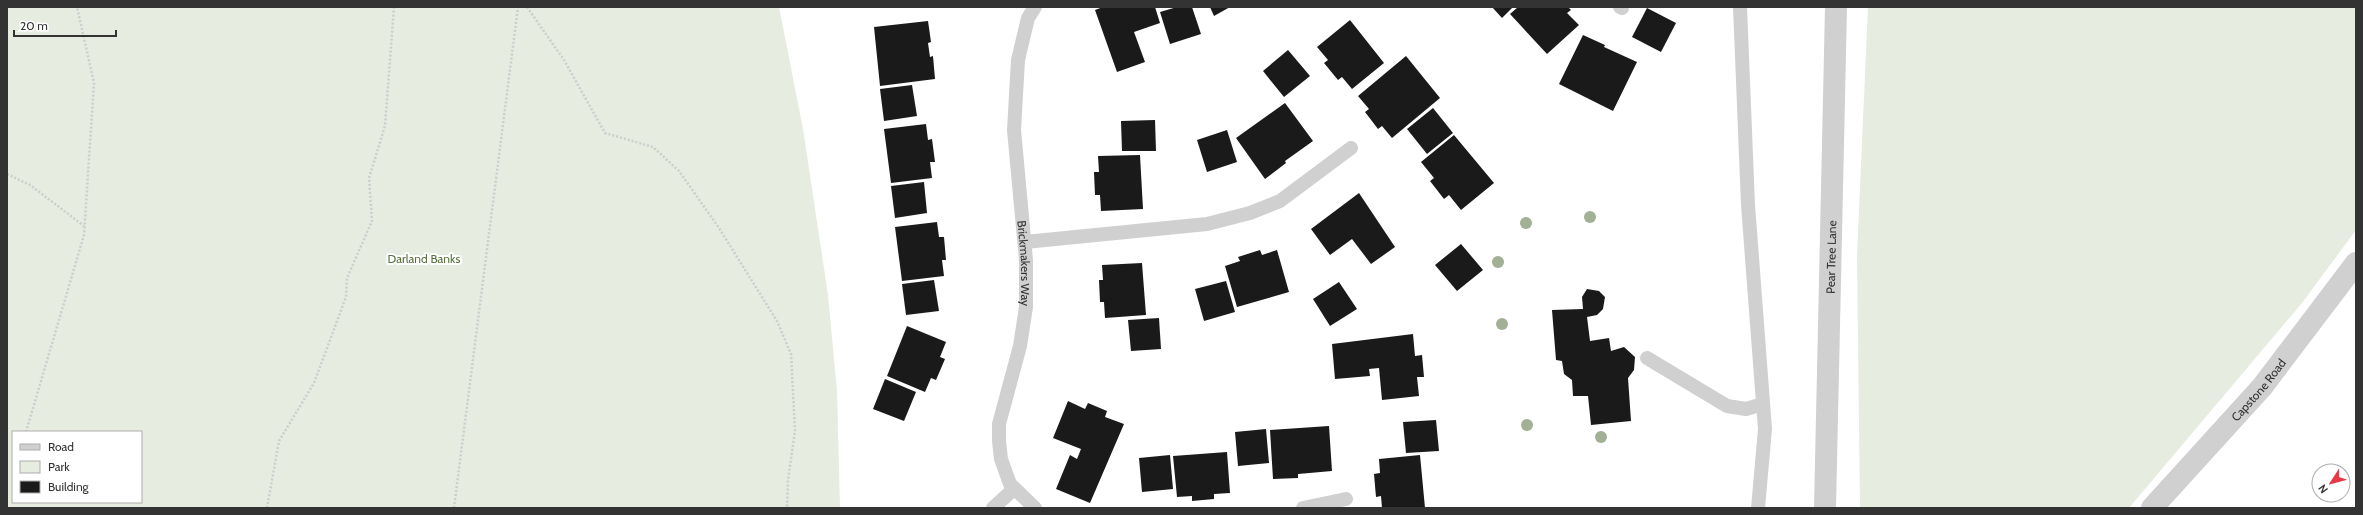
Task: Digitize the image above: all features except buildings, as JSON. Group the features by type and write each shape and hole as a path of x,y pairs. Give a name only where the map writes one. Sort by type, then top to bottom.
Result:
{"street":[{"name":"Pear Tree Lane","path":"1825,508 1836,7"},
{"name":"Capstone Road","path":"2152,508 2262,387 2356,263"}],"lane":[{"name":"Brickmakers Way","path":"1035,7 1028,18 1018,60 1014,130 1025,242 1027,286 1025,318 999,432 1001,459 1005,473 1014,489 1035,508"},
{"path":"1740,7 1748,205 1766,429 1758,508"},
{"path":"1025,242 1207,224 1250,213 1280,201 1351,148"},
{"path":"1647,358 1727,406 1746,409 1763,404"},
{"path":"993,508 1014,489"},
{"path":"1303,508 1346,499"}],"path":[{"path":"26,431 84,235 94,83 77,7"},
{"path":"267,508 279,441 314,383 346,297 347,278 372,221 370,178 385,126 394,7"},
{"path":"454,508 518,7"},
{"path":"527,7 564,60 605,133 653,147 679,171 719,228 777,322 792,354 795,431 788,480 787,508"},
{"path":"7,174 30,185 85,226"}],"green space":[{"name":"Darland Banks","path":"7,7 779,7 803,129 828,295 837,391 840,508 7,508"},
{"path":"1868,7 2356,7 2356,230 2302,303 2129,508 1860,508 1857,256"}]}
